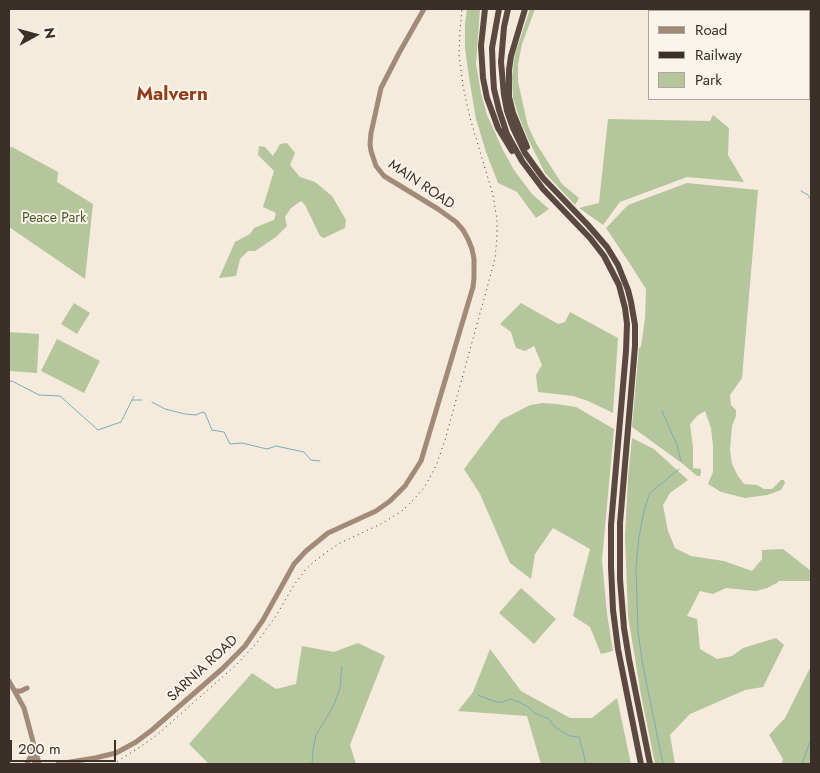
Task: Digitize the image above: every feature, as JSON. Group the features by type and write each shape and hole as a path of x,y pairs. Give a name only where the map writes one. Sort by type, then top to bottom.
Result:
{"highway":[{"path":"485,9 481,46 483,78 487,98 506,142 526,172 545,195 559,207"},
{"path":"499,9 492,48 493,82 507,134 522,161 543,189 590,238 604,256 618,285 626,317 626,351 611,525 611,567 613,610 618,649 641,764"},
{"path":"508,9 504,27 501,62 504,95 513,128 525,153 553,190 607,247 618,265 631,302 635,325 635,346 620,523 620,579 624,628 629,659 650,764"},
{"path":"525,9 511,56 509,91 513,114 535,167"}],"main road":[{"name":"MAIN ROAD","path":"400,492 411,478 423,454 473,287 475,267 472,249 463,230 456,222 448,215 387,179 376,166 371,151 371,133 381,88 424,9"},
{"name":"SARNIA ROAD","path":"58,764 96,758 116,752 136,742 152,730 222,669 245,646 264,620 294,564 306,551 328,533 383,507 400,492"},
{"path":"9,681 24,708 39,764"},
{"path":"15,691 27,688"},
{"path":"31,735 35,764"},
{"path":"27,764 32,752"}],"green space":[{"path":"467,9 480,9 476,64 487,115 514,170 532,194 549,209 536,218 517,192 498,183 486,152 476,119 465,48"},
{"path":"530,9 535,9 522,44 518,64 518,82 528,126 536,143 562,184 579,198 575,205 545,173 528,139 513,98 512,77 515,54"},
{"path":"713,115 729,128 728,155 744,182 687,177 620,202 603,225 579,208 599,203 608,119 710,121"},
{"path":"287,143 295,153 290,165 300,177 315,182 332,196 346,220 345,228 324,238 320,236 305,205 301,201 291,208 285,217 287,226 276,237 255,251 248,251 240,259 236,276 219,278 235,242 250,234 254,228 274,220 276,213 263,207 274,171 258,155 259,146 265,147 273,156 280,144"},
{"name":"Peace Park","path":"12,147 58,172 57,182 93,204 85,279 9,227 9,148"},
{"path":"687,183 758,190 742,378 730,395 731,405 736,410 736,416 732,426 730,450 732,464 744,484 772,489 781,480 784,480 785,483 781,490 767,495 745,498 721,492 708,484 713,472 713,446 711,428 705,411 690,424 693,468 701,469 700,476 697,476 632,427 639,348 641,347 645,318 646,289 606,228 628,205"},
{"path":"74,303 90,313 77,334 61,324"},
{"path":"521,303 558,324 565,322 570,312 618,338 613,413 573,396 538,392 536,375 542,365 534,346 525,351 516,348 511,332 500,324"},
{"path":"9,332 39,334 37,373 9,371"},
{"path":"57,339 100,361 84,393 41,371"},
{"path":"543,403 576,407 614,429 602,560 607,614 613,651 601,654 590,627 573,616 590,549 553,528 535,554 531,579 510,563 480,494 464,469 501,420 530,405"},
{"path":"632,438 654,449 688,480 670,493 663,505 668,531 675,548 691,556 724,561 752,571 762,559 762,550 783,549 811,571 811,581 779,581 767,588 756,591 726,588 713,594 700,591 687,616 697,619 700,649 717,659 732,656 743,648 776,638 784,645 763,687 745,690 690,714 670,735 675,764 655,764 628,616 625,536"},
{"path":"521,588 556,619 534,644 499,613"},
{"path":"358,643 385,656 350,745 356,764 209,764 189,744 252,673 276,689 296,684 302,646 334,652"},
{"path":"490,649 521,691 570,718 592,718 617,698 631,764 541,764 527,716 458,711 473,692"},
{"path":"811,666 811,764 782,764 783,759 769,735 785,718"}],"waterway":[{"path":"801,191 808,195 811,200"},
{"path":"9,382 12,381 39,395 60,396 98,430 121,422 134,396"},
{"path":"133,400 142,400"},
{"path":"152,402 165,409 185,414 196,415 205,413 212,430 224,432 230,444 242,443 267,449 276,446 304,452 311,460 320,461"},
{"path":"662,411 677,445 681,461"},
{"path":"663,764 642,661 638,631 636,568 639,536 650,493 679,469"},
{"path":"312,764 316,735 333,707 340,688 342,666"},
{"path":"478,695 497,702 510,699 519,702 530,708 534,713 549,719 561,731 570,736 579,737 586,764"},
{"path":"802,764 811,739"}],"railway":[{"path":"113,764 157,735 235,666 255,645 306,569 340,543 381,524 402,511 424,488 436,466 445,440 492,270 497,238 497,220 493,195 470,118 463,86 459,55 462,9"}],"district":[{"name":"Malvern","path":"172,95"}]}
